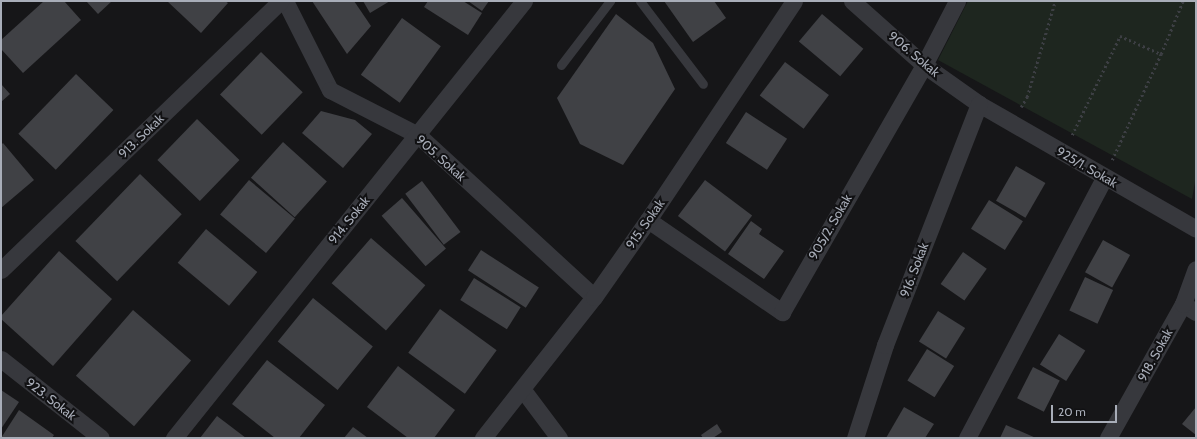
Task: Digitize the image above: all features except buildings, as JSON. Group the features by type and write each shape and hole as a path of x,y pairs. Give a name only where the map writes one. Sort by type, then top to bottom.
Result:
{"street":[{"name":"913. Sokak","path":"1,270 281,1"},
{"name":"905. Sokak","path":"285,1 330,90 418,135 594,297"},
{"name":"914. Sokak","path":"174,438 524,1"},
{"name":"915. Sokak","path":"483,438 523,390 594,297 648,220 794,1"},
{"name":"906. Sokak","path":"852,1 924,65 978,104"},
{"name":"905/2. Sokak","path":"648,220 782,312 924,65 957,1"},
{"name":"925/1. Sokak","path":"978,104 1013,122 1104,178 1196,229"},
{"name":"916. Sokak","path":"855,438 885,345 978,104"},
{"path":"967,438 1104,178"},
{"name":"918. Sokak","path":"1108,438 1190,308 1196,269"},
{"name":"923. Sokak","path":"1,359 101,438"},
{"path":"523,390 559,438"}],"lane":[{"path":"561,65 610,1"},
{"path":"640,1 703,84"}],"path":[{"path":"1013,122 1027,97 1055,1"},
{"path":"1104,178 1162,54 1183,1"},
{"path":"1063,154 1120,36 1162,54"}],"shaded area":[{"path":"968,1 1196,1 1196,176 1192,199 938,60"}]}
